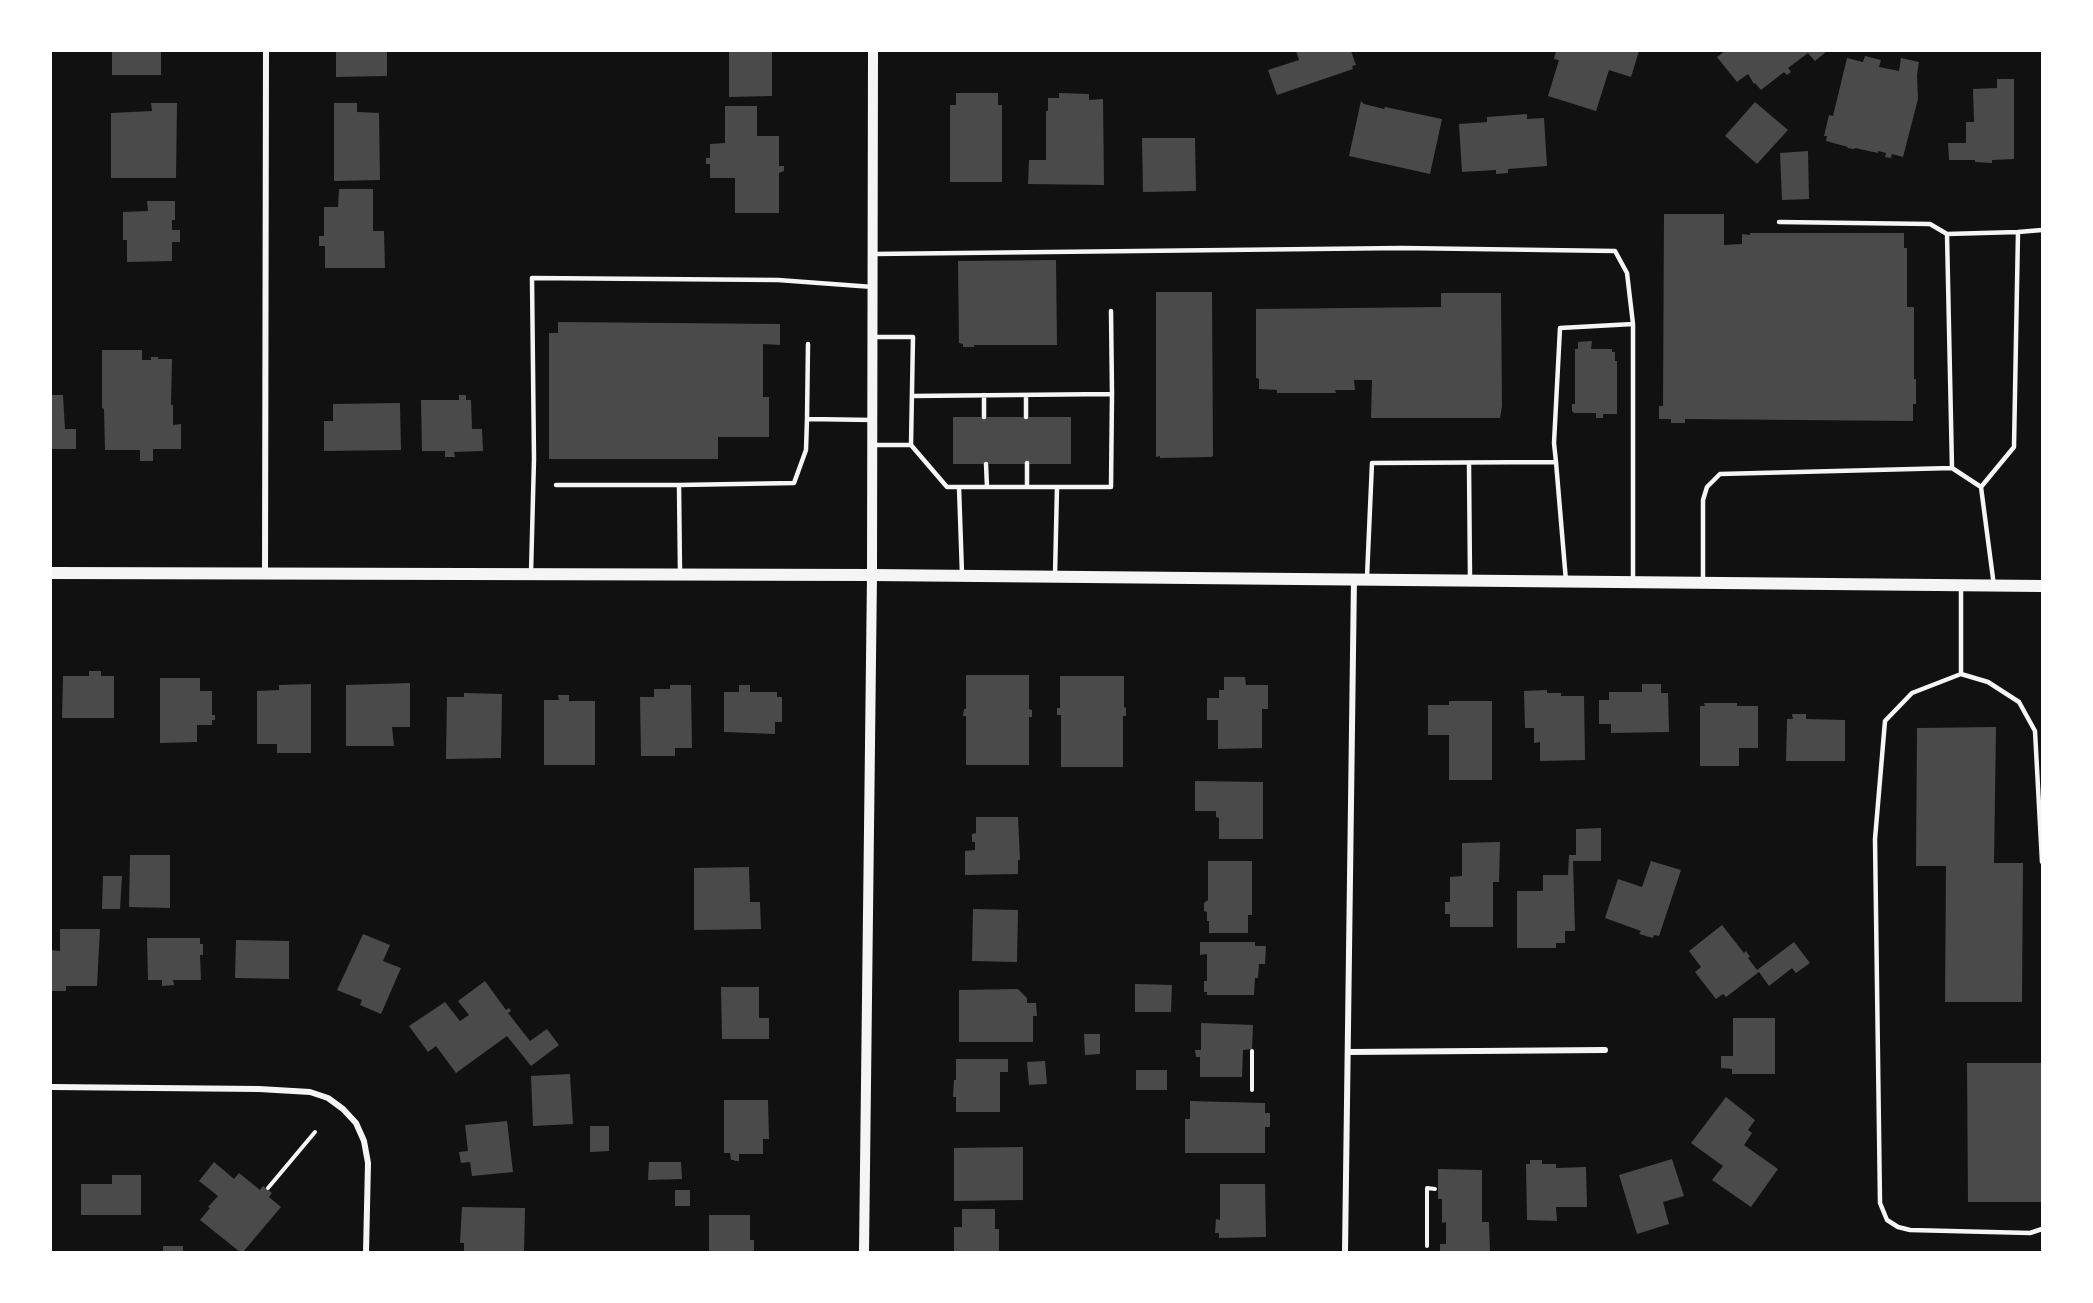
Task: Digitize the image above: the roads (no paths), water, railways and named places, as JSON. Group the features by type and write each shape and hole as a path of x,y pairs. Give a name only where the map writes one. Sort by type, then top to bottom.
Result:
{"main road":[{"path":"51,573 531,573 1367,578 2042,586"}],"street":[{"path":"265,574 266,51"},
{"path":"864,1252 873,445 873,51"},
{"path":"1345,1252 1354,578"},
{"path":"1348,1052 1605,1050"},
{"path":"51,1088 183,1087 310,1092 328,1098 343,1108 356,1123 364,1142 368,1163 366,1252"}],"lane":[{"path":"1779,222 1930,224 1947,234 2042,230"},
{"path":"1994,586 1981,487 2014,447 2018,232"},
{"path":"1947,234 1952,468"},
{"path":"873,254 1402,248 1615,251 1627,273 1633,324 1633,581"},
{"path":"531,573 534,459 532,278 778,280 873,287"},
{"path":"873,337 913,337 911,445 947,487 1111,487 1112,311"},
{"path":"1566,581 1554,443 1560,328 1633,324"},
{"path":"556,485 794,483 806,450 808,344"},
{"path":"1026,394 1026,417"},
{"path":"912,396 1112,394"},
{"path":"984,395 984,417"},
{"path":"807,419 873,420"},
{"path":"873,445 911,445"},
{"path":"1367,578 1372,463 1556,462"},
{"path":"986,464 987,487"},
{"path":"1027,464 1027,487"},
{"path":"1469,464 1470,580"},
{"path":"1703,582 1703,500 1707,487 1720,474 1952,468 1981,487"},
{"path":"679,485 680,575"},
{"path":"959,487 962,576"},
{"path":"1055,576 1057,487"},
{"path":"1961,585 1961,674"},
{"path":"2042,862 2035,732 2019,702 1988,682 1961,674 1912,693 1885,721 1875,839 1880,1203 1887,1220 1898,1227 1910,1230 2030,1233 2042,1229"}]}
